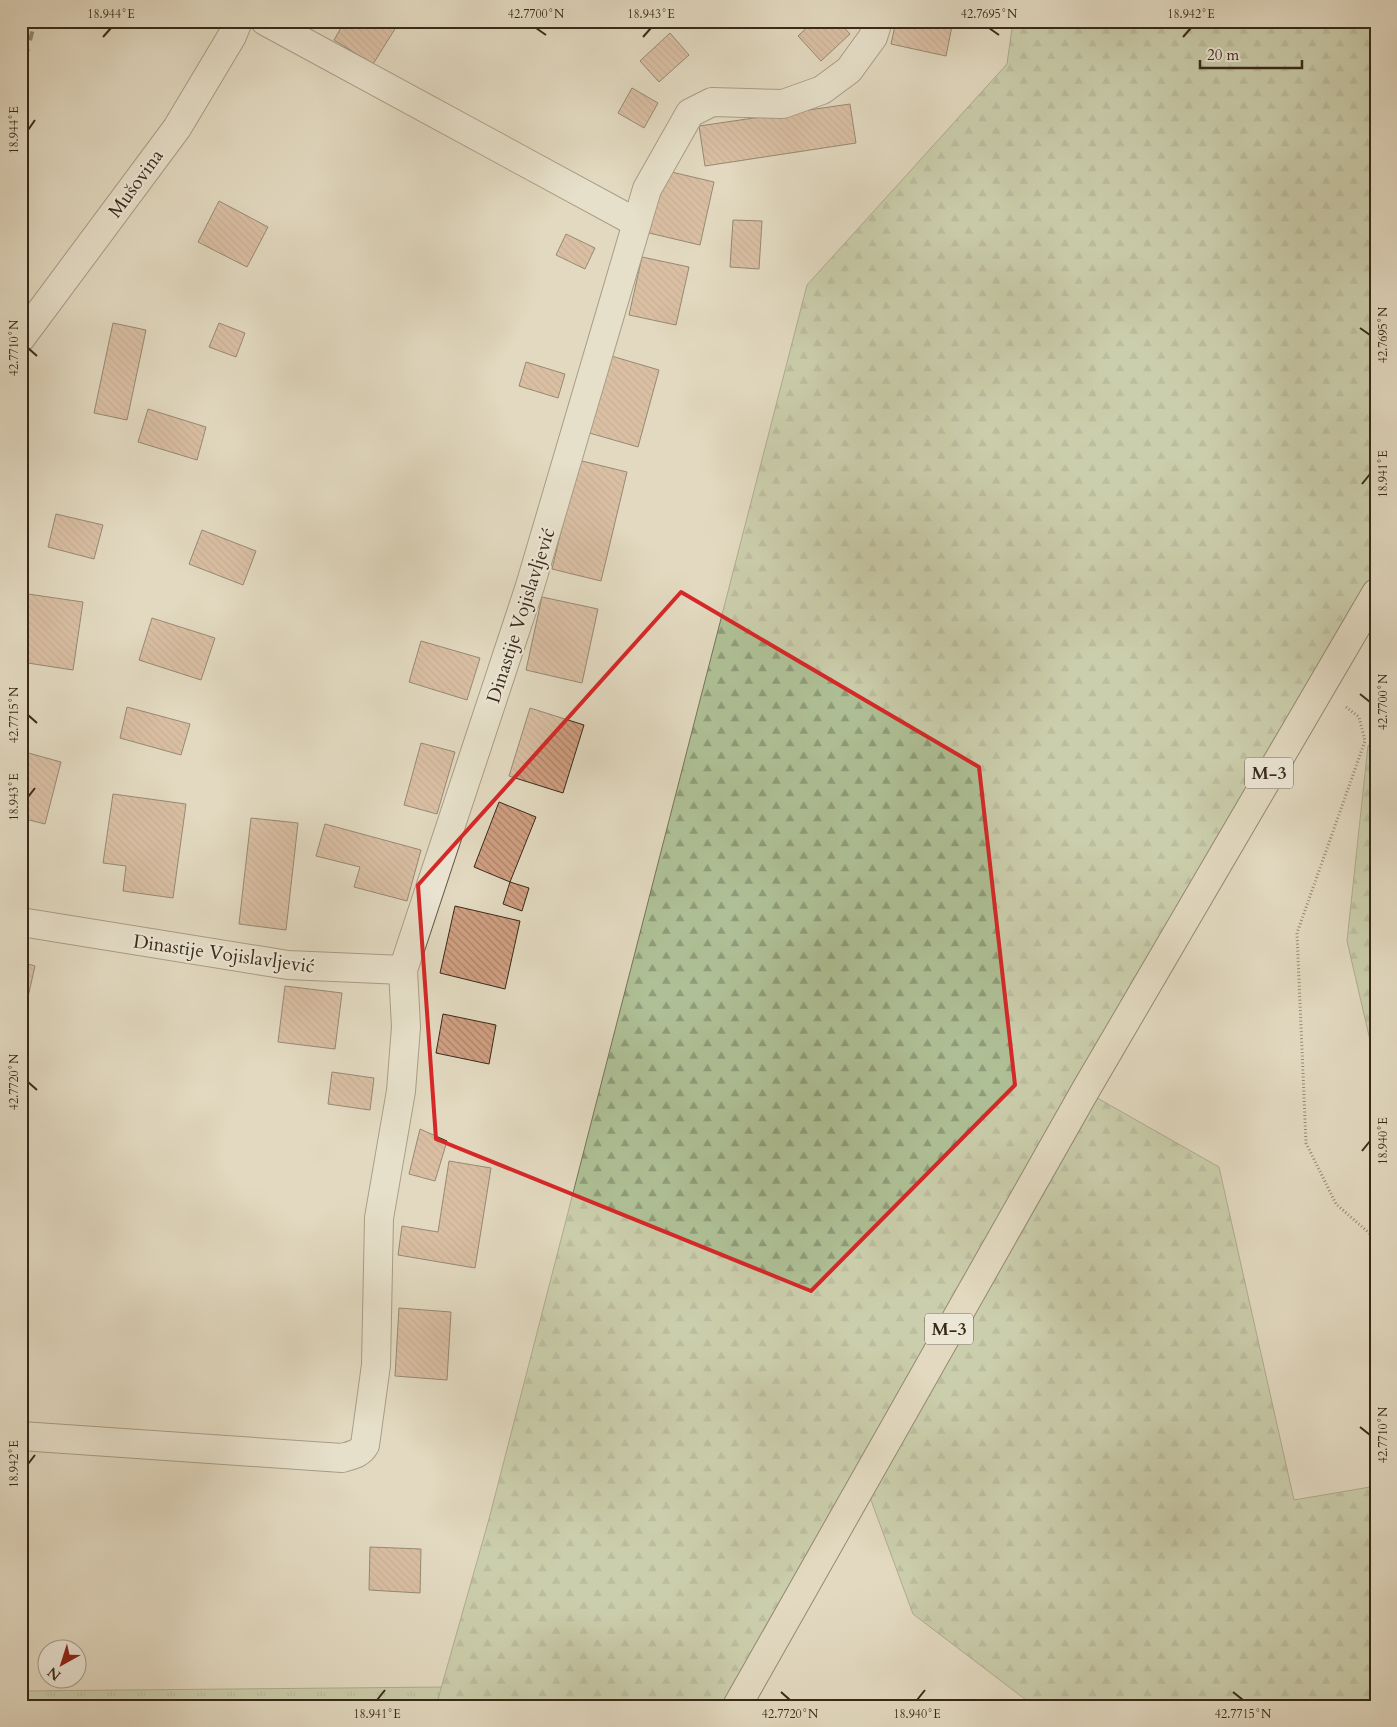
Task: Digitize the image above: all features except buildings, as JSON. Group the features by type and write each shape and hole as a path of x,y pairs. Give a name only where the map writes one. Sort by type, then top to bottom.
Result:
{"main road":[{"name":"M-3","path":"736,1706 995,1249 1376,593"}],"street":[{"name":"Mušovina","path":"21,338 176,128 232,36 238,21"},
{"path":"265,21 637,223"},
{"name":"Dinastije Vojislavljević","path":"21,922 288,965 403,970 530,586 647,189 690,113 712,102 783,104 822,90 849,70 873,37 878,21"},
{"path":"21,1436 342,1458 362,1451 365,1445 376,1365 379,1218 401,1091 406,1026 403,970"}],"path":[{"path":"1320,687 1359,717 1365,740 1297,933 1306,1143 1336,1204 1376,1240"}],"highlighted area":[{"path":"681,592 979,767 1015,1085 811,1291 436,1139 418,885"}],"green space":[{"path":"1013,21 1376,21 1376,593 1085,1091 1219,1167 1294,1500 1376,1486 1376,1706 1034,1706 913,1614 864,1481 737,1706 434,1706 438,1699 489,1519 807,285 1007,64"},
{"path":"1376,737 1376,1066 1347,941 1368,746"},
{"path":"445,1687 434,1706 21,1706 21,1691"}],"railway":[{"path":"22,48 26,21"},
{"path":"21,75 35,21"}]}
